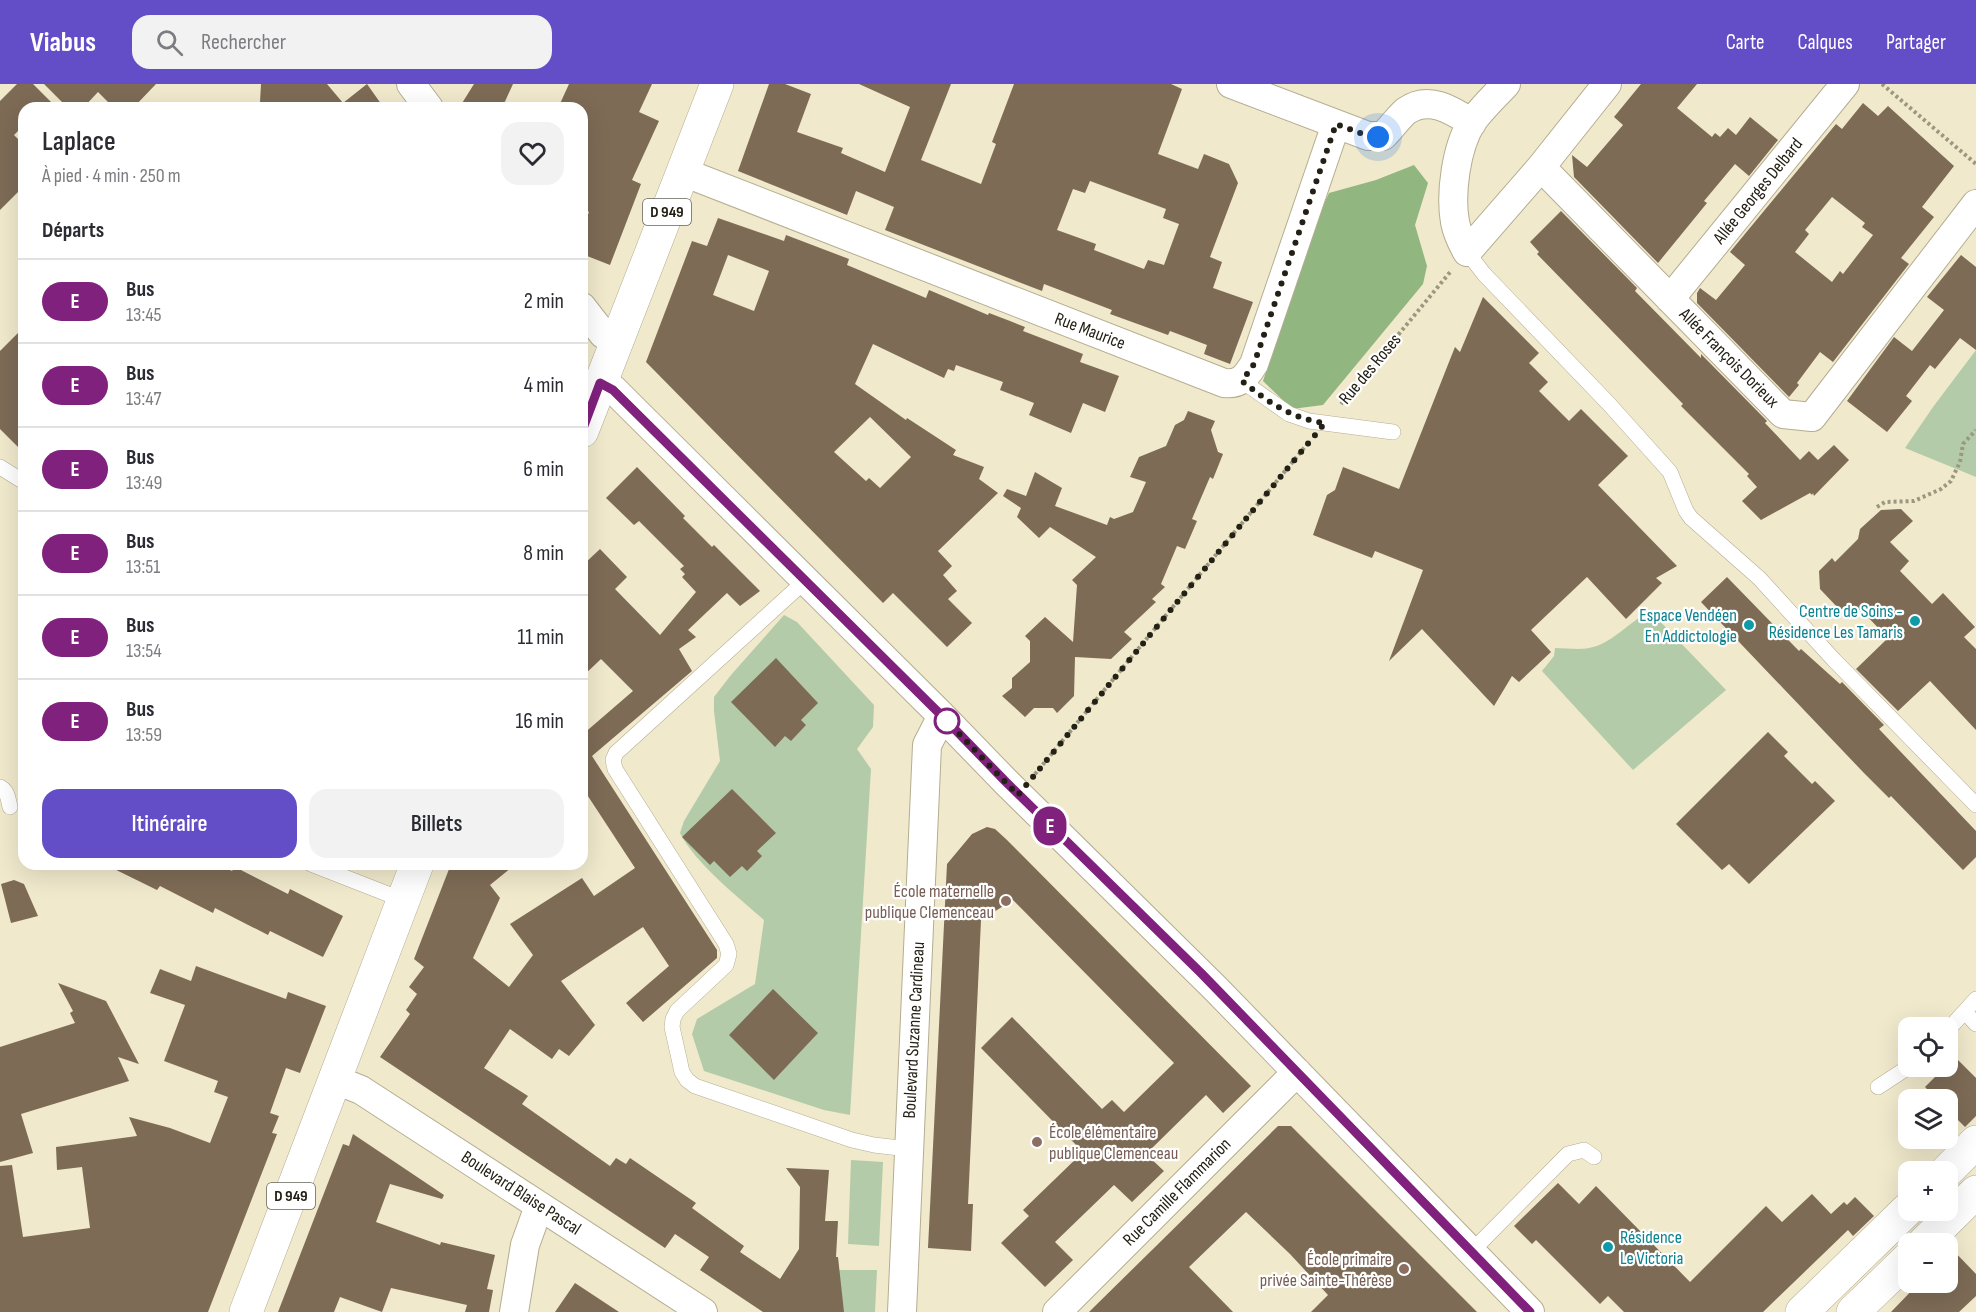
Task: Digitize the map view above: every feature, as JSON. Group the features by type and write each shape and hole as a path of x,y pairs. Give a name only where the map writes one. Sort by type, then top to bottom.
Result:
{"main road":[{"name":"D 949","path":"588,415 717,84"},
{"name":"D 949","path":"246,1312 415,870"},
{"path":"1957,1161 1976,1142"},
{"path":"1934,1233 1976,1192"},
{"path":"1802,1312 1898,1219"},
{"path":"1853,1312 1898,1269"}],"street":[{"path":"411,84 424,102"},
{"path":"1231,84 1368,136 1383,136 1405,112 1426,104 1441,105 1472,123"},
{"path":"1506,84 1472,123 1461,145 1455,184 1455,222 1460,240 1467,252 1607,84"},
{"name":"Allée Georges Delbard","path":"1670,299 1845,84"},
{"path":"1242,381 1254,364 1336,124"},
{"name":"Allée François Dorieux","path":"1540,167 1783,414 1812,417 1976,204"},
{"name":"Rue Maurice","path":"683,172 1224,383 1232,384 1242,381"},
{"path":"588,315 603,334 617,341"},
{"path":"600,383 613,390 628,404 942,716 1018,795 1154,926 1530,1312"},
{"name":"Boulevard Suzanne Cardineau","path":"902,1312 927,745 942,716"},
{"name":"Rue Camille Flammarion","path":"1057,1312 1297,1072"},
{"name":"Boulevard Blaise Pascal","path":"336,1080 361,1090 703,1312"},
{"path":"514,1312 525,1245 539,1206"}],"lane":[{"path":"1467,252 1484,274 1609,404 1670,472 1691,518 1759,578 1834,660 1976,805"},
{"path":"1242,381 1289,414 1309,421 1393,432"},
{"path":"0,468 18,478"},
{"path":"805,581 616,753 613,760 615,769 726,944 729,954 726,965 677,1011 673,1019 672,1027 682,1072 687,1080 695,1086 852,1140 908,1149"},
{"path":"0,788 4,789 7,794 10,807"},
{"path":"326,870 403,900"},
{"path":"1958,1019 1976,999"},
{"path":"1965,1012 1976,1024"},
{"path":"1878,1087 1898,1074"},
{"path":"1471,1252 1568,1154 1584,1150 1594,1157"}],"path":[{"path":"1882,84 1976,164"},
{"name":"Rue des Roses","path":"1018,795 1467,252"},
{"path":"1876,507 1885,502 1914,501 1941,489 1952,481 1960,462 1963,444 1976,430"}],"green space":[{"path":"1414,165 1428,183 1415,225 1427,266 1423,284 1323,405 1292,409 1263,381 1317,219 1329,193 1376,180"},
{"path":"1976,350 1976,477 1905,448"},
{"path":"1650,611 1726,690 1633,770 1542,671 1554,656 1555,648 1581,649 1597,646"},
{"path":"784,615 797,622 874,705 873,727 857,749 871,769 850,1115 824,1110 704,1071 692,1034 697,1019 755,984 764,920 707,868 680,833 684,821 720,761 714,697"},
{"path":"851,1160 883,1162 879,1246 848,1244"},
{"path":"799,1270 877,1270 875,1312 771,1312"}],"building":[{"path":"17,84 33,84 51,102 18,102 18,131 14,135 18,139 18,192 0,210 0,101"},
{"path":"44,84 156,84 139,102 108,102 98,92 89,102 62,102"},
{"path":"261,84 327,84 342,102 260,102"},
{"path":"367,84 380,102 344,102"},
{"path":"474,84 513,84 505,102 463,102"},
{"path":"569,84 652,84 639,112 659,121 632,180 641,184 610,265 588,256 588,102 561,102"},
{"path":"769,84 785,84 811,94 797,132 843,148 841,153 885,172 910,107 859,84 951,84 921,160 981,184 996,144 992,142 1014,84 1171,84 1182,89 1158,154 1198,169 1204,154 1229,164 1238,183 1210,257 1222,262 1213,288 1253,302 1230,364 1204,354 1207,345 1170,331 1168,335 1110,314 1112,310 1044,284 1042,291 885,230 894,207 856,191 847,215 738,171","holes":["1090,181 1166,209 1163,218 1179,224 1164,265 1148,260 1144,269 1094,250 1096,244 1057,230 1073,189 1085,193"]},
{"path":"1641,84 1697,84 1677,108 1712,137 1715,133 1720,137 1728,128 1736,135 1750,117 1778,140 1749,176 1735,164 1704,201 1707,203 1658,263 1574,177 1572,155 1587,167 1623,125 1614,117"},
{"path":"1863,103 1878,116 1888,106 1954,166 1922,207 1934,217 1901,258 1909,264 1833,362 1820,352 1789,397 1697,303 1697,293 1700,288 1716,300 1745,265 1730,252 1836,124 1842,129","holes":["1832,197 1865,223 1862,227 1873,235 1843,274 1840,271 1832,282 1795,252 1809,234 1805,230"]},
{"path":"1561,211 1637,288 1635,291 1767,421 1765,423 1800,460 1809,451 1818,460 1834,445 1849,460 1814,496 1810,493 1761,520 1742,501 1757,487 1747,476 1749,474 1537,254 1539,252 1530,242"},
{"path":"718,218 784,241 786,235 849,259 847,265 926,298 929,290 988,315 989,313 1025,327 1023,331 1083,354 1080,362 1119,376 1105,412 1083,403 1071,433 1029,415 1034,403 1000,390 1003,382 956,365 954,371 948,369 944,378 873,344 855,384 906,420 907,418 956,450 953,455 984,467 979,479 998,493 938,551 952,566 943,575 957,591 948,599 972,623 947,647 893,593 883,603 646,362 692,241 707,246","holes":["728,255 769,271 754,311 713,295","870,417 911,457 880,488 869,478 866,481 834,452"]},
{"path":"1961,255 1976,267 1976,350 1960,338 1935,369 1930,365 1906,396 1912,401 1887,432 1847,401 1894,337 1912,351 1944,310 1927,297"},
{"path":"1483,297 1539,353 1529,363 1548,382 1539,391 1569,421 1581,409 1628,456 1598,485 1677,566 1656,578 1662,583 1626,619 1587,577 1531,630 1551,652 1519,682 1512,676 1494,706 1422,629 1389,661 1423,570 1375,551 1372,558 1313,535 1327,495 1335,490 1343,467 1399,489 1455,347 1460,352"},
{"path":"18,333 18,447 0,429 0,351"},
{"path":"1188,411 1215,421 1211,430 1218,452 1223,454 1213,479 1210,477 1192,519 1197,521 1185,549 1177,546 1161,584 1165,587 1152,599 1156,602 1124,632 1132,639 1111,659 1075,657 1074,696 1057,713 1053,708 1034,708 1025,717 1002,696 1012,688 1012,678 1030,662 1030,641 1025,636 1045,617 1073,642 1077,585 1072,580 1096,557 1050,527 1039,538 1017,517 1021,508 1003,496 1007,489 1026,496 1035,472 1062,488 1055,506 1107,525 1110,517 1114,519 1133,512 1146,482 1130,477 1139,457 1166,446 1175,425 1184,420"},
{"path":"637,467 685,516 683,518 760,591 740,606 727,593 688,630 696,637 679,649 692,671 592,756 717,950 717,958 643,1022 626,1003 669,966 643,927 561,981 595,1025 569,1056 559,1049 552,1059 510,1029 484,1068 528,1096 522,1104 610,1166 616,1158 626,1164 630,1158 696,1203 692,1208 744,1246 740,1252 780,1279 799,1249 800,1187 786,1168 829,1170 825,1221 838,1221 836,1257 838,1257 844,1312 763,1312 700,1270 709,1257 675,1234 665,1248 380,1057 410,1014 406,1010 417,994 409,987 424,967 414,959 449,870 509,870 490,885 500,898 473,958 509,987 533,955 510,924 582,878 594,896 635,868 588,796 588,730 633,691 601,659 588,671 588,560 600,549 627,577 615,589 660,635 696,592 682,577 685,574 680,569 684,566 639,521 634,525 606,498"},
{"name":"Centre de Soins - Résidence Les Tamaris","path":"1901,509 1913,521 1890,542 1909,561 1900,571 1932,604 1943,593 1975,627 1964,637 1976,649 1976,730 1930,681 1898,711 1856,669 1888,638 1861,610 1839,609 1820,589 1819,571 1832,558 1835,562 1858,539 1860,529 1881,510"},
{"path":"1727,577 1799,651 1801,649 1840,684 1842,682 1884,725 1879,729 1976,831 1976,857 1963,870 1891,796 1889,798 1863,772 1701,602"},
{"path":"776,658 818,703 801,720 806,725 791,741 785,736 775,747 731,702"},
{"path":"1768,732 1788,752 1784,756 1812,784 1815,781 1835,801 1749,884 1729,864 1722,870 1676,824"},
{"path":"732,789 776,833 757,851 762,856 747,871 742,866 730,877 714,861 710,865 682,837"},
{"path":"987,827 995,829 1007,840 1251,1086 1223,1113 1206,1095 1146,1154 1164,1171 1132,1202 1114,1185 1055,1242 1073,1260 1045,1287 1001,1243 1029,1216 1023,1210 1083,1152 981,1048 1012,1017 1102,1109 1112,1100 1124,1112 1174,1063 1013,900 981,920 968,1204 973,1204 971,1251 928,1248 947,864 972,834"},
{"path":"116,870 241,870 288,894 290,889 343,916 323,957 270,931 268,935 215,908 213,913 160,886 157,890"},
{"path":"14,880 24,884 38,916 11,923 1,884"},
{"path":"196,966 286,999 288,992 326,1006 300,1073 286,1068 270,1113 279,1116 272,1133 277,1134 208,1312 0,1312 0,1166 12,1165 23,1237 90,1228 82,1167 57,1170 56,1147 137,1136 129,1117 170,1128 210,1143 228,1097 214,1092 218,1081 164,1061 185,1005 150,993 160,969 191,981"},
{"path":"58,983 106,1001 139,1064 118,1057 129,1081 21,1114 33,1153 0,1162 0,1047 75,1023 70,1013 73,1011"},
{"path":"773,989 818,1033 774,1080 729,1035"},
{"path":"1958,1060 1976,1078 1976,1116 1965,1127 1958,1120 1958,1089 1927,1089 1925,1087 1935,1077 1958,1077"},
{"path":"1278,1126 1291,1126 1477,1312 1311,1312 1328,1295 1246,1212 1189,1267 1233,1312 1089,1312"},
{"path":"353,1134 444,1195 442,1199 390,1184 376,1222 440,1245 441,1242 495,1255 487,1289 493,1290 489,1312 465,1312 467,1305 391,1288 382,1312 340,1297 334,1312 278,1312 343,1144 349,1146"},
{"name":"Résidence Le Victoria","path":"1558,1183 1579,1204 1596,1186 1690,1282 1766,1206 1782,1222 1812,1194 1831,1214 1844,1202 1847,1205 1855,1197 1874,1216 1853,1236 1848,1230 1763,1312 1624,1312 1608,1296 1600,1304 1536,1240 1532,1244 1514,1226"},
{"path":"1958,1255 1976,1274 1976,1296 1959,1312 1891,1312 1909,1293 1958,1293"},
{"path":"575,1283 619,1312 555,1312"}],"bus line":[{"name":"E","path":"588,415 600,383 613,390 1201,973 1530,1312"}],"place":[{"name":"Centre de Soins - Résidence Les Tamaris","path":"1915,621"},
{"name":"Espace Vendéen En Addictologie","path":"1749,625"},
{"name":"École maternelle publique Clemenceau","path":"1006,901"},
{"name":"École élémentaire publique Clemenceau","path":"1037,1142"},
{"name":"Résidence Le Victoria","path":"1608,1247"},
{"name":"École primaire privée Sainte-Thérèse","path":"1404,1269"}],"route":[{"path":"947,721 942,716 1018,795 1325,423 1309,421 1289,414 1242,381 1254,364 1336,124 1368,136 1378,137"}]}
